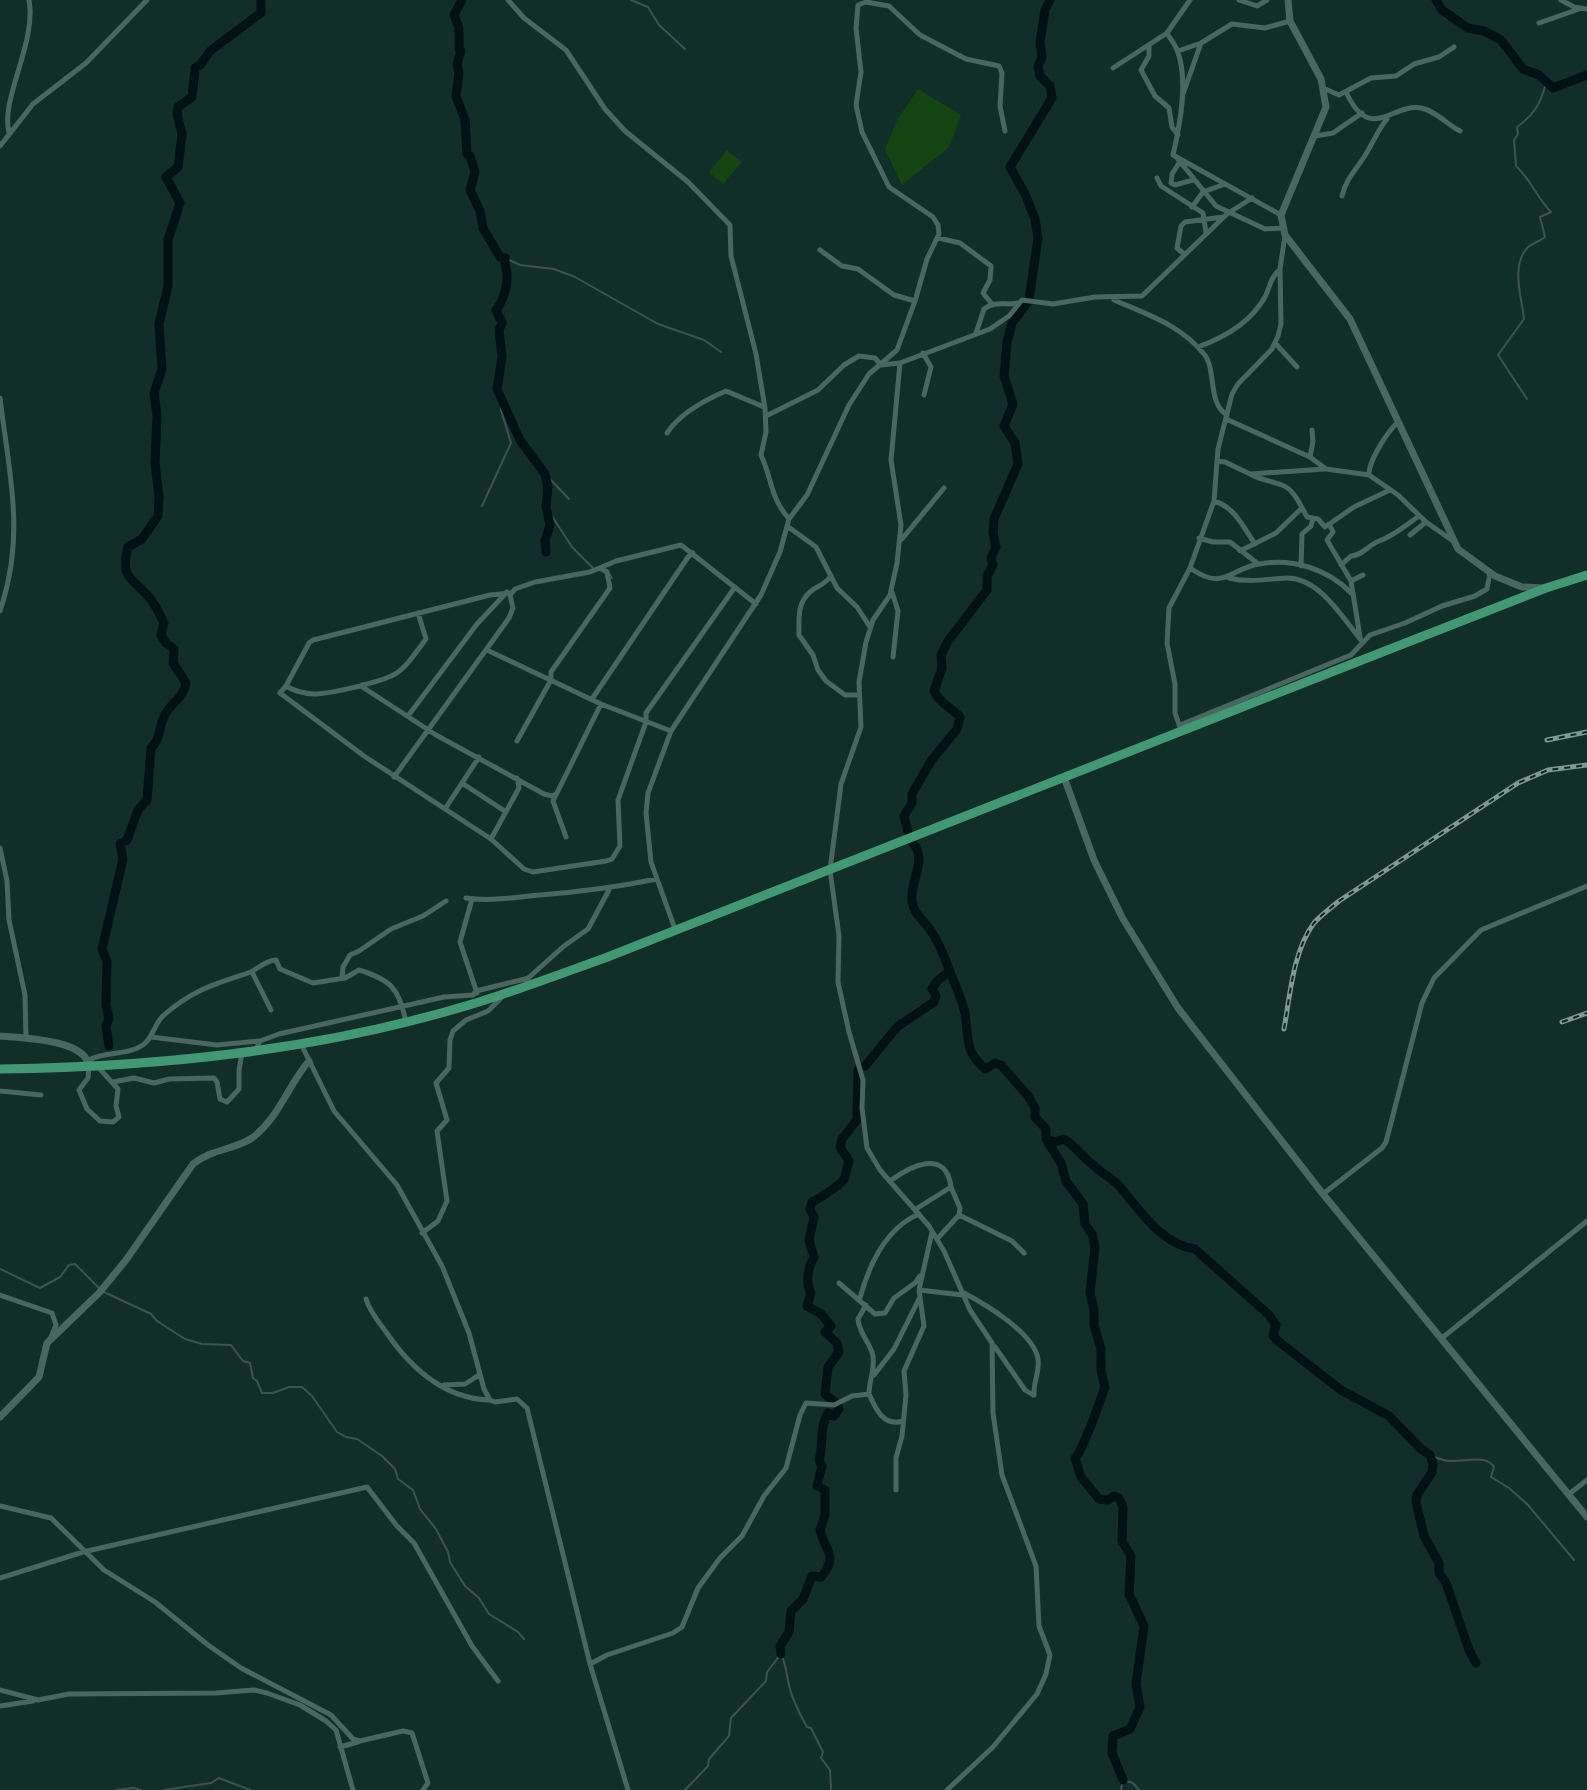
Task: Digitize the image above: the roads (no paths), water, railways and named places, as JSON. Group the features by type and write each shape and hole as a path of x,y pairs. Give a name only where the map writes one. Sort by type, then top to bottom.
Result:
{"highway":[{"path":"0,1069 242,1053 406,1022 479,1002 676,930 1180,728 1587,575"}],"street":[{"path":"9,132 7,126 13,87 31,19 29,0"},
{"path":"0,146 45,93 86,63 147,0"},
{"path":"508,0 524,18 566,50 605,109 625,131 688,182 727,221 731,229 731,256 756,354 765,408 766,432 760,451 772,494 788,522 816,547 837,588 857,607 870,627"},
{"path":"1113,68 1167,33 1190,0"},
{"path":"1239,0 1257,6 1267,0"},
{"path":"1288,0 1290,21 1323,87 1325,112 1281,215 1284,232 1280,269 1281,324 1276,344 1232,394 1217,461 1214,501 1190,568 1173,598 1168,619 1167,643 1175,684 1175,713 1180,728 1351,655 1370,635 1475,596 1487,589 1490,573"},
{"path":"1561,0 1585,8"},
{"path":"676,930 648,850 646,813 648,793 671,731 756,604 771,576 788,522 807,495 849,405 869,374 897,350 938,238 938,225 933,217 895,193 885,182 862,132 856,105 861,72 856,28 859,3 889,6 920,35 966,59 999,66 1002,73 1000,106 1005,131"},
{"path":"1539,23 1585,8"},
{"path":"1178,51 1201,43 1232,24 1265,28 1290,21"},
{"path":"1167,33 1178,51 1182,99 1173,154 1216,206 1265,229 1284,232 1350,319 1453,541"},
{"path":"1182,99 1201,43"},
{"path":"1149,46 1149,56 1141,70 1155,96 1169,108 1172,127 1178,135"},
{"path":"1323,87 1335,95 1346,92 1371,78 1396,76 1414,64 1439,57 1454,47"},
{"path":"1346,92 1362,113 1371,118 1387,118"},
{"path":"1342,196 1346,181 1367,153 1377,131 1387,118 1407,106 1424,108 1460,131"},
{"path":"1315,136 1333,133 1362,113"},
{"path":"1178,160 1281,215"},
{"path":"1171,188 1170,180 1178,160"},
{"path":"1192,179 1195,167"},
{"path":"1157,178 1161,186 1171,188 1203,213 1206,234"},
{"path":"1171,188 1192,179"},
{"path":"1192,207 1203,192 1226,184"},
{"path":"976,334 984,309 991,303 1022,300 1053,304 1095,297 1142,296 1224,217 1252,198"},
{"path":"1184,254 1177,248 1181,226 1185,222 1224,217"},
{"path":"938,238 960,243 991,266 990,280 983,293 991,303"},
{"path":"820,250 842,266 858,269 894,295 915,301"},
{"path":"1197,348 1247,319 1265,297 1272,278 1280,269"},
{"path":"1110,298 1164,320 1207,358 1217,407 1226,417 1310,457 1326,469"},
{"path":"881,365 900,363 976,334 1002,322 1019,302"},
{"path":"1276,344 1297,367"},
{"path":"923,353 931,367 926,377 924,395"},
{"path":"766,416 818,390 844,365 859,356 875,358 881,365"},
{"path":"900,363 894,399 895,428 891,460 901,525 900,542 892,591 870,627 860,674 861,727 841,784 830,870 839,936 838,982 863,1080 865,1140 871,1157 937,1239 963,1294 992,1343 1025,1390 1034,1395 1038,1360 1030,1342 989,1308 963,1294 919,1290"},
{"path":"667,433 675,421 689,411 726,391 765,408"},
{"path":"0,398 14,491 15,543 0,611"},
{"path":"1369,475 1371,462 1388,432 1398,422"},
{"path":"1310,457 1312,430"},
{"path":"0,453 7,456"},
{"path":"1217,461 1221,460 1265,482 1284,485 1307,517 1325,527 1354,507 1390,490"},
{"path":"1250,474 1326,469 1369,475 1490,573 1522,587 1546,588"},
{"path":"900,542 944,488"},
{"path":"1214,501 1232,511 1255,544"},
{"path":"1240,551 1276,533 1302,508"},
{"path":"1341,565 1351,556 1359,556 1377,541 1388,540 1419,516"},
{"path":"1301,566 1302,534 1311,526 1313,518"},
{"path":"1410,535 1426,522"},
{"path":"1329,524 1333,532 1327,540 1351,581 1361,640 1357,662"},
{"path":"1199,538 1230,542 1258,564"},
{"path":"408,716 477,624 509,593 535,582 681,545 756,604"},
{"path":"592,699 693,553"},
{"path":"1227,578 1258,564 1301,566 1325,571 1351,593"},
{"path":"517,741 551,680 551,672 558,660 610,588 607,572 600,568"},
{"path":"1190,568 1208,578 1240,581 1294,578 1309,582 1361,640"},
{"path":"1351,581 1363,575"},
{"path":"831,576 822,586 812,589 802,601 799,635 826,681 845,695 859,695"},
{"path":"509,593 310,641 280,693 394,777 491,839 524,869 533,872 612,859 620,841 617,808 620,787 646,722 646,713 735,587"},
{"path":"892,591 898,611 893,657"},
{"path":"394,777 512,614 509,593"},
{"path":"286,686 300,694 317,695 389,679 402,672 426,639 418,613"},
{"path":"487,650 601,704 671,731"},
{"path":"361,686 428,730 544,794 566,837"},
{"path":"553,807 556,794 601,704"},
{"path":"445,809 479,757"},
{"path":"516,777 519,788"},
{"path":"1064,777 1094,860 1128,929 1212,1054 1587,1517"},
{"path":"462,783 506,812"},
{"path":"491,839 519,788 532,786"},
{"path":"544,794 556,794"},
{"path":"0,848 7,881 9,920 25,995 26,1039"},
{"path":"479,1002 460,942 469,899 563,895 609,890 657,879"},
{"path":"1323,1194 1386,1142 1422,1003 1434,978 1481,930 1587,886"},
{"path":"422,1233 438,1221 447,1201 437,1131 447,1120 436,1083 449,1068 451,1035 460,1024 488,1011 592,925 609,890"},
{"path":"342,978 343,967 350,955 391,929 423,916 446,901"},
{"path":"92,1065 135,1049 151,1037 162,1017 198,991 276,960 280,969 313,983 342,978 359,970 378,975 397,991 406,1022"},
{"path":"252,972 271,1010"},
{"path":"151,1037 217,1045 260,1041 403,1006 455,995 473,995 476,991 529,978"},
{"path":"0,1036 68,1046 92,1065 113,1082 118,1089 116,1106 119,1117 113,1122 100,1121 87,1109 80,1094 92,1065"},
{"path":"256,1051 260,1041"},
{"path":"301,1044 334,1111 385,1169 446,1275 469,1333 479,1374 490,1400"},
{"path":"113,1082 134,1078 154,1083 169,1079 214,1078 220,1099 227,1102 239,1089 242,1053"},
{"path":"51,1338 99,1293 126,1260 193,1164 206,1155 255,1135 279,1108 309,1061"},
{"path":"0,1091 41,1095"},
{"path":"890,1181 905,1170 924,1163 941,1167 949,1178 960,1208 959,1215 937,1239"},
{"path":"860,1298 871,1263 884,1244 904,1222 951,1187"},
{"path":"959,1215 1012,1241 1024,1253"},
{"path":"1442,1338 1587,1221"},
{"path":"896,1490 896,1458 903,1421 906,1364 924,1326 919,1290 932,1232"},
{"path":"839,1283 875,1314 885,1313 894,1298 915,1283 922,1273"},
{"path":"0,1295 52,1313 56,1325 44,1350 39,1377 0,1417"},
{"path":"874,1375 894,1349 919,1298"},
{"path":"366,1299 392,1341 420,1374 440,1386 475,1399 499,1403 517,1399 527,1408 590,1664 628,1790"},
{"path":"866,1305 858,1319 862,1335 872,1352 874,1375 869,1394 887,1421 903,1421"},
{"path":"947,1790 993,1747 1037,1694 1050,1659 1039,1626 1036,1566 1002,1475 993,1413 992,1343"},
{"path":"440,1386 465,1384 479,1374"},
{"path":"590,1664 682,1627 695,1593 720,1558 742,1536 764,1496 786,1468 806,1403 834,1405 852,1396 869,1394"},
{"path":"1569,1494 1587,1480"},
{"path":"0,1578 83,1552 367,1487 414,1543 472,1646 498,1681"},
{"path":"0,1506 47,1516 104,1570 155,1602 217,1652 331,1715 348,1735"},
{"path":"0,1706 69,1694 216,1693 278,1688"},
{"path":"0,1690 38,1700"},
{"path":"254,1690 300,1705 336,1730 360,1741"},
{"path":"336,1730 353,1790"},
{"path":"340,1747 403,1731 412,1733 428,1783 423,1790"}],"waterway":[{"path":"109,1046 106,1026 109,1018 106,1005 107,962 102,949 123,859 120,844 127,840 138,810 147,800 151,748 166,712 186,683 173,663 174,649 161,635 164,623 159,612 128,575 125,564 128,547 142,539 158,516 154,393 162,369 159,324 168,286 168,240 180,203 166,177 178,167 182,134 178,107 192,97 195,68 210,51 261,13 261,0"},
{"path":"462,0 454,15 459,28 461,51 457,64 456,96 465,120 467,154 475,172 470,190 480,211 483,228 500,257 505,258 507,273 505,291 496,310 502,323 499,330 502,357 497,389 520,440 545,474 550,525 545,541 546,552"},
{"path":"631,0 648,7 659,25 685,49"},
{"path":"908,832 904,816 912,803 912,794 931,761 957,729 960,717 934,691 942,668 941,655 987,590 987,576 993,565 991,558 996,547 994,519 1018,464 1015,443 1004,426 1013,404 1004,376 1007,342 1012,323 1029,300 1038,238 1026,196 1010,167 1052,98 1050,86 1040,76 1038,66 1042,57 1040,42 1045,10 1050,0"},
{"path":"1436,0 1442,10 1468,28 1484,31 1501,40 1523,69 1539,75 1553,88 1587,75"},
{"path":"1527,399 1498,355 1524,319 1518,282 1520,263 1528,247 1545,237 1540,217 1551,212 1516,166 1514,140 1518,134 1517,127 1536,108 1546,83"},
{"path":"505,258 520,265 554,269 575,277 658,324 704,340 721,352"},
{"path":"482,506 511,443 501,410 503,402"},
{"path":"545,474 569,499"},
{"path":"546,507 572,547 593,568"},
{"path":"607,570 612,578"},
{"path":"912,842 919,856 912,893 913,905 938,943 958,992 965,1013 970,1050 985,1069 995,1063 1001,1065 1028,1096 1035,1108 1035,1117 1046,1129 1046,1139 1061,1163 1066,1181 1083,1204 1085,1224 1092,1234 1095,1247 1090,1293 1105,1387 1075,1458 1081,1477 1099,1499 1108,1500 1114,1496 1119,1498 1123,1507 1122,1541 1131,1556 1129,1594 1144,1626 1136,1684 1140,1707 1130,1729 1113,1736 1112,1753 1123,1780"},
{"path":"865,1066 897,1027 934,1002 936,996 932,989 950,971"},
{"path":"781,1654 780,1646 789,1632 791,1611 803,1599 812,1576 821,1577 830,1558 820,1530 825,1515 825,1490 817,1486 822,1466 819,1460 824,1424 828,1413 834,1416 839,1409 825,1394 828,1367 839,1352 837,1343 825,1332 831,1326 821,1314 807,1306 811,1293 808,1275 814,1257 809,1240 814,1217 810,1209 812,1202 845,1177 849,1161 840,1147 842,1139 857,1120 858,1070"},
{"path":"1046,1139 1055,1142 1064,1139 1072,1145 1118,1184 1163,1234 1195,1249 1269,1315 1276,1325 1273,1336 1278,1341 1341,1390 1389,1416 1430,1455 1432,1472 1417,1495 1416,1502 1424,1536 1439,1563 1439,1573 1446,1583 1476,1663"},
{"path":"0,1269 40,1288 60,1277 69,1265 75,1264 99,1288"},
{"path":"104,1292 151,1314 185,1339 202,1344 231,1345 243,1361 250,1363 253,1378 262,1393 302,1387 337,1432 357,1439 395,1469 398,1479 413,1490 420,1509 436,1529 450,1562 465,1586 479,1598 489,1614 524,1639"},
{"path":"1430,1455 1447,1461 1481,1460 1490,1463 1494,1467 1491,1477 1528,1505 1574,1560"},
{"path":"685,1790 708,1766 709,1759 729,1736 731,1718 766,1681 767,1672 781,1654 796,1705 807,1727 811,1728 823,1752 821,1758 830,1770 831,1790"},
{"path":"164,1790 211,1783 219,1778 250,1790"},
{"path":"1121,1790 1123,1780 1133,1783 1139,1790"},
{"path":"116,1790 141,1790"}],"railway":[{"path":"1547,740 1587,732"},
{"path":"1284,1029 1301,947 1314,923 1323,914 1518,783 1548,770 1587,765"},
{"path":"1562,1022 1587,1013"}]}
